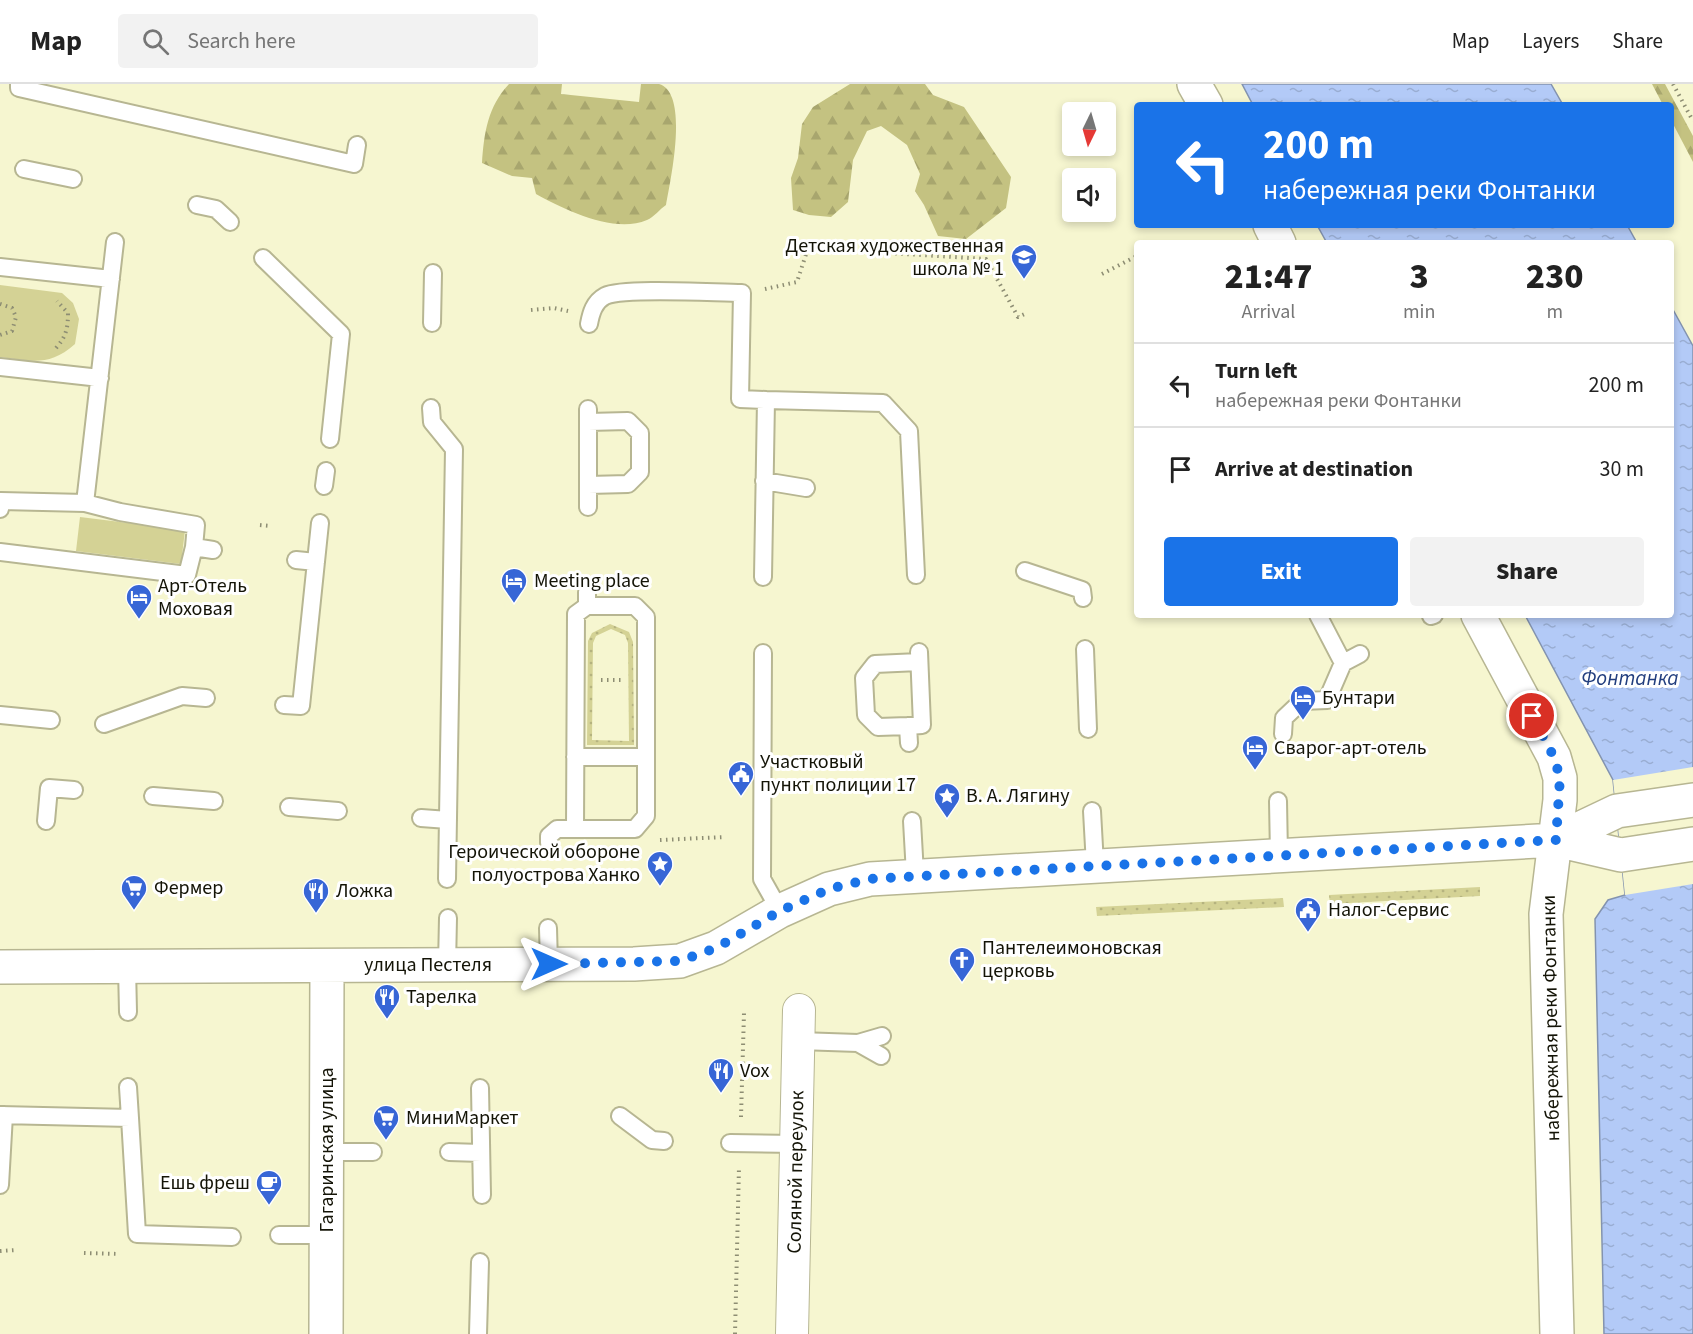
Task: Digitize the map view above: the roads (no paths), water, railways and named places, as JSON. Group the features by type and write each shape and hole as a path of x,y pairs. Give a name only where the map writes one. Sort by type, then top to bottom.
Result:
{"street":[{"path":"1194,84 1204,102"},
{"name":"набережная реки Фонтанки","path":"1481,618 1554,757 1560,778 1556,840 1546,914 1557,1334"},
{"name":"улица Пестеля","path":"1556,840 1617,811 1693,800"},
{"name":"улица Пестеля","path":"0,967 447,965 680,961 716,948 780,911 829,889 870,879 915,874 1556,840 1621,855 1693,844"},
{"name":"Гагаринская улица","path":"326,1334 327,966"},
{"name":"Соляной переулок","path":"792,1334 799,1025"}],"lane":[{"path":"19,84 19,88 354,164 357,145"},
{"path":"24,169 74,179"},
{"path":"197,205 216,209 230,222"},
{"path":"85,503 115,242"},
{"path":"263,258 341,334 330,439"},
{"path":"0,267 111,279"},
{"path":"432,323 434,273"},
{"path":"590,317 604,296 625,292 742,293 740,399 883,403 909,431 910,504 916,575"},
{"path":"0,367 100,378"},
{"path":"763,577 766,400"},
{"path":"431,408 432,422 454,449 447,879"},
{"path":"588,485 628,484 640,472 640,433 628,421 588,416 588,485 588,507"},
{"path":"764,481 806,488"},
{"path":"0,509 1,501 85,503 120,512 196,525 194,547 187,575 0,552"},
{"path":"284,705 301,706 320,522"},
{"path":"194,547 213,550"},
{"path":"296,560 316,562"},
{"path":"1025,571 1082,590 1083,598"},
{"path":"549,843 549,836 557,829 574,829 636,829 646,816 646,616 635,606 587,599 576,614 574,829"},
{"path":"1320,618 1343,663"},
{"path":"1085,649 1088,729"},
{"path":"763,653 762,879 780,911"},
{"path":"1283,734 1284,718 1302,701 1327,700 1343,663 1360,654"},
{"path":"919,656 922,725 908,726 878,727 866,715 864,678 875,663 919,656"},
{"path":"104,724 182,696 206,698"},
{"path":"0,715 51,720"},
{"path":"908,726 909,743"},
{"path":"575,757 646,757"},
{"path":"46,821 49,788 74,790"},
{"path":"153,796 214,801"},
{"path":"1278,801 1279,855"},
{"path":"289,807 338,811"},
{"path":"1092,811 1095,865"},
{"path":"421,818 448,820"},
{"path":"912,821 915,874"},
{"path":"447,918 447,965"},
{"path":"548,928 549,964"},
{"path":"127,967 128,1012"},
{"path":"799,1025 858,1043 881,1056"},
{"path":"858,1043 882,1036"},
{"path":"128,1087 138,1234 232,1237"},
{"path":"480,1088 482,1195"},
{"path":"0,1185 2,1115 130,1118"},
{"path":"621,1116 652,1140 664,1141"},
{"path":"735,1143 796,1144"},
{"path":"327,1152 373,1152"},
{"path":"449,1152 481,1153"},
{"path":"279,1235 327,1234"},
{"path":"477,1334 480,1262"}],"water":[{"path":"1242,84 1551,84 1561,102 1251,102"},
{"path":"1319,228 1629,228 1635,240 1325,240"},
{"name":"Фонтанка","path":"1674,311 1693,346 1693,1334 1604,1334 1595,919 1608,900 1625,895 1613,780 1527,618 1674,618"}],"place":[{"name":"Детская художественная школа № 1","path":"1024,280"},
{"name":"Meeting place","path":"514,604"},
{"name":"Арт-Отель Моховая","path":"139,620"},
{"name":"Бунтари","path":"1303,721"},
{"name":"Сварог-арт-отель","path":"1255,771"},
{"name":"Участковый пункт полиции 17","path":"741,797"},
{"name":"В. А. Лягину","path":"947,819"},
{"name":"Героической обороне полуострова Ханко","path":"660,887"},
{"name":"Фермер","path":"134,911"},
{"name":"Ложка","path":"316,914"},
{"name":"Налог-Сервис","path":"1308,933"},
{"name":"Пантелеимоновская церковь","path":"962,983"},
{"name":"Тарелка","path":"387,1020"},
{"name":"Vox","path":"721,1094"},
{"name":"МиниМаркет","path":"386,1141"},
{"name":"Ешь фреш","path":"269,1206"}]}
